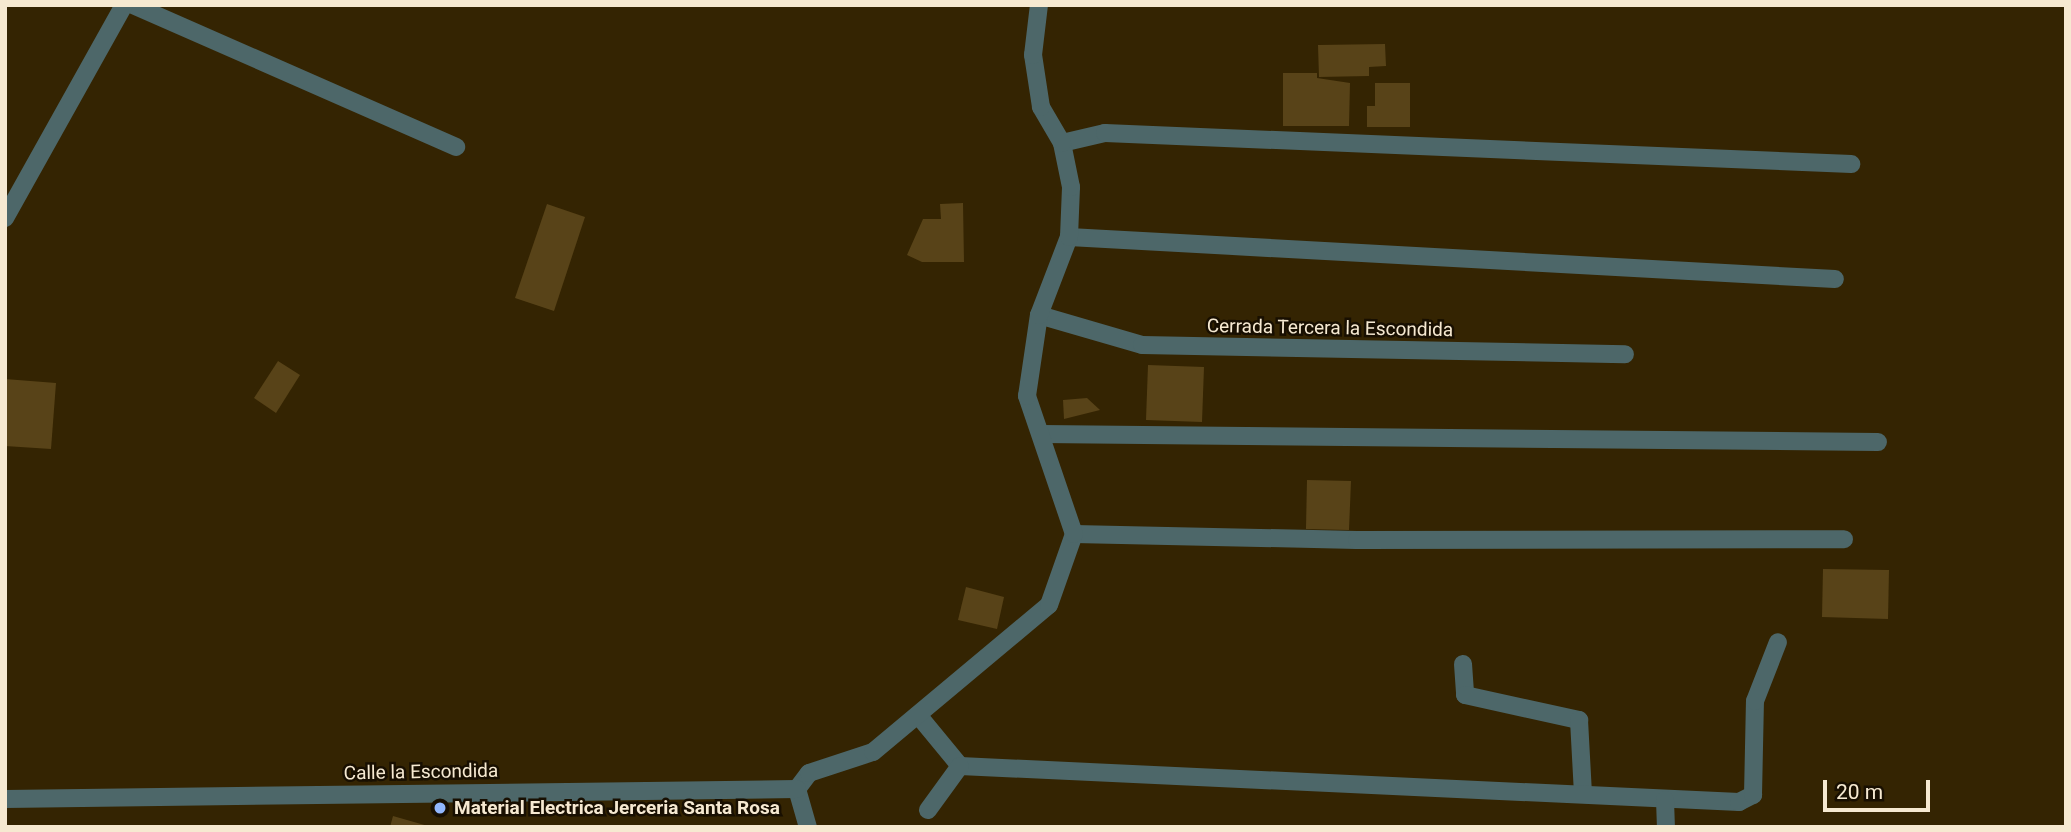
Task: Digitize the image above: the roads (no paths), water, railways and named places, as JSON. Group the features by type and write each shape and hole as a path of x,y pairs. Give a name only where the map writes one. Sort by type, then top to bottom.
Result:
{"street":[{"path":"5,218 124,5"},
{"path":"133,5 456,147"},
{"path":"808,827 797,789 809,773 873,752 1049,605 1074,534 1027,396 1039,315 1069,237 1070,187 1062,143 1041,107 1033,55 1039,5"},
{"path":"1062,143 1105,133 1851,164"},
{"path":"1069,237 1835,279"},
{"name":"Cerrada Tercera la Escondida","path":"1039,315 1142,345 1625,354"},
{"path":"1041,434 1878,442"},
{"path":"1074,534 1357,540 1844,539"},
{"path":"918,715 960,765 1739,802 1753,795 1755,701 1778,642"},
{"path":"1463,664 1465,695 1579,720 1583,794"},
{"path":"928,810 960,765"},
{"name":"Calle la Escondida","path":"5,799 797,789"},
{"path":"1665,800 1666,827"}],"place":[{"name":"Material Electrica Jerceria Santa Rosa","path":"440,808"}]}
